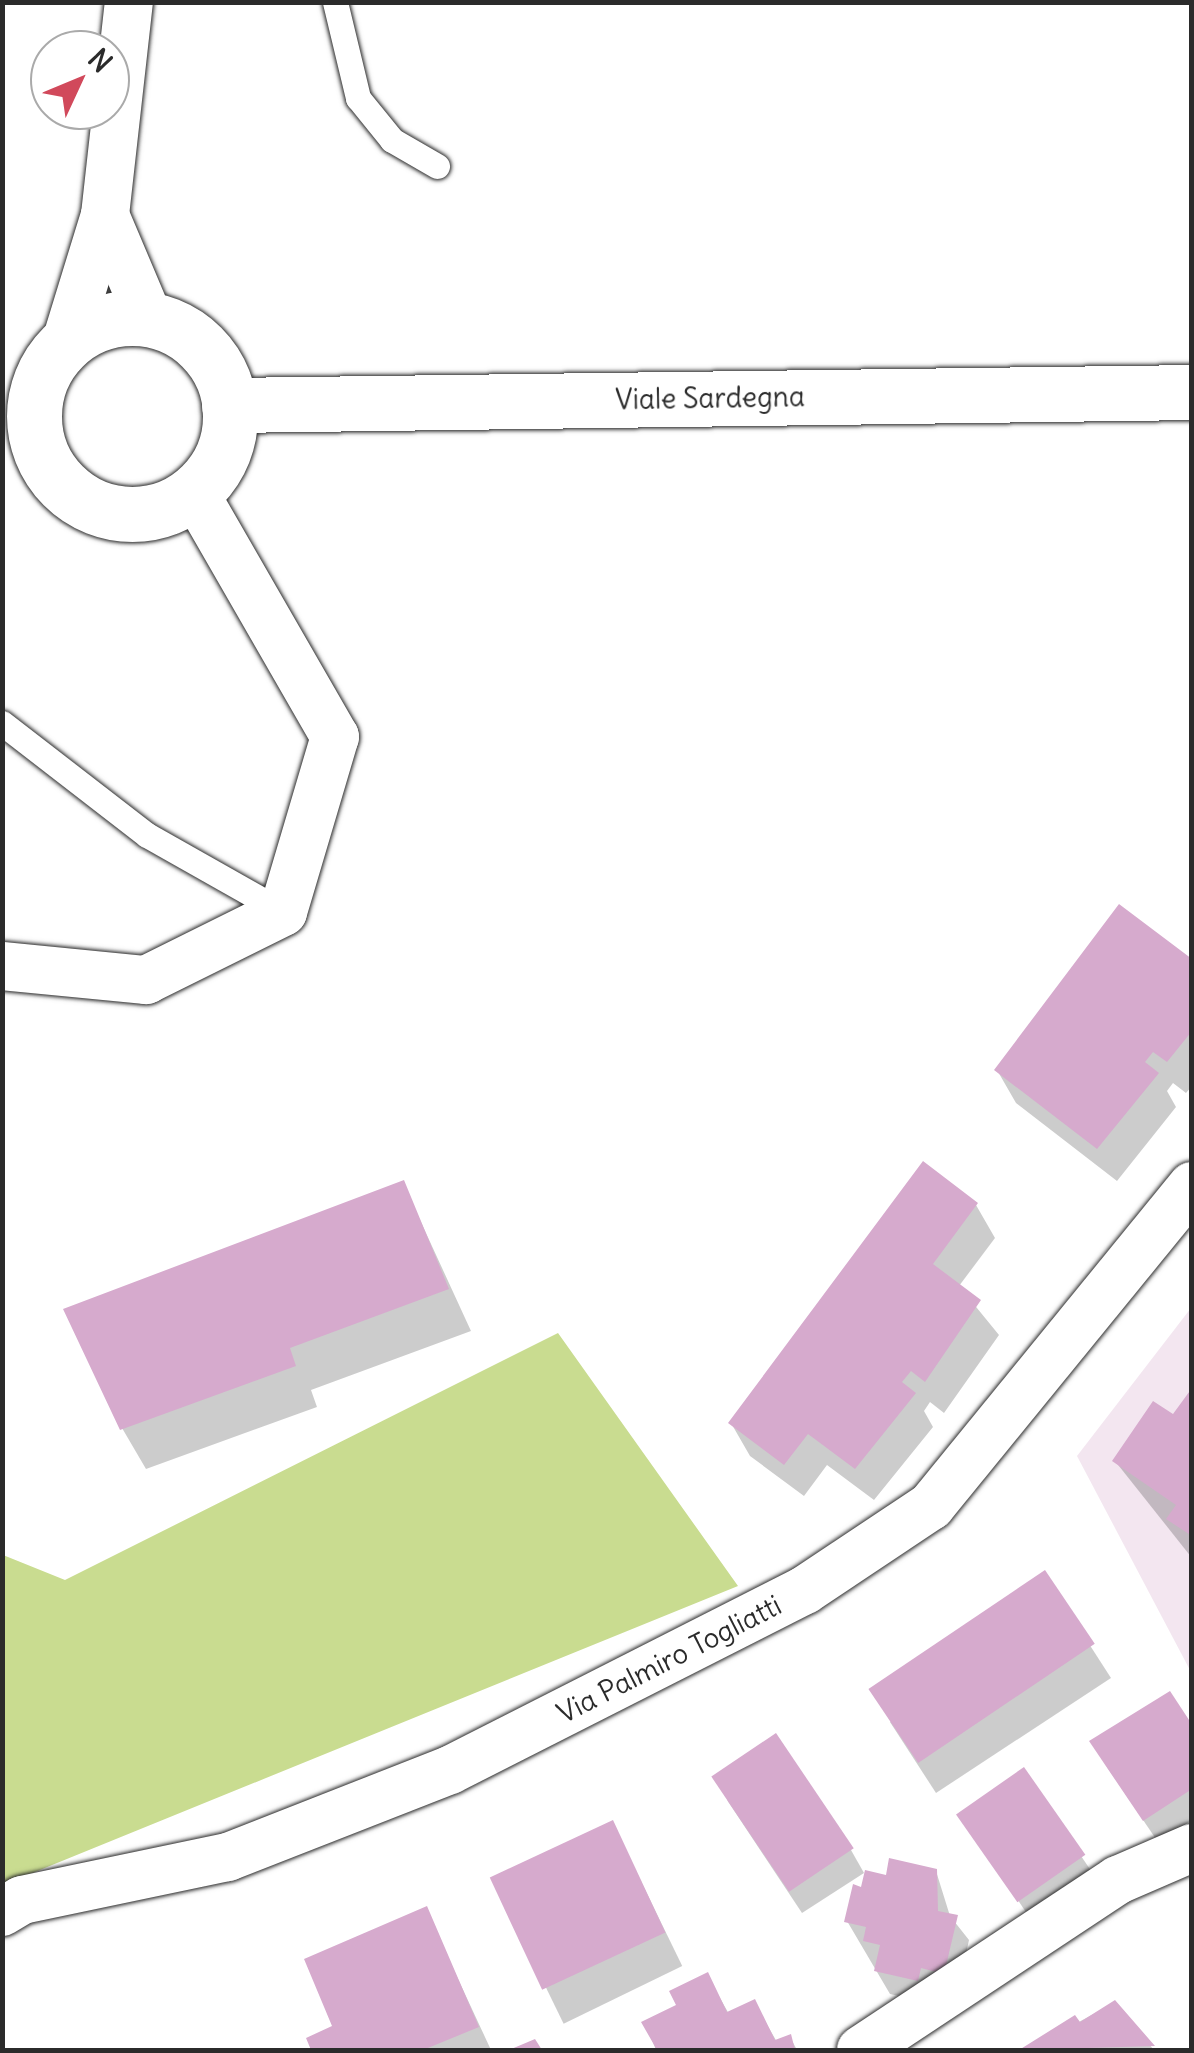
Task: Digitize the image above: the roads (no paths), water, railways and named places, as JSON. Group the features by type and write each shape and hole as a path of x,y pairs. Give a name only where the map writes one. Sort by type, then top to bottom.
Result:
{"street":[{"path":"65,345 93,325 149,319 198,344 229,406 225,447 194,492 143,513 89,504 48,466 18,412 65,345 106,215 130,2"},
{"path":"106,215 149,319"},
{"name":"Viale Sardegna","path":"229,406 1192,392"},
{"path":"2,966 146,980 283,912 334,737 194,492"},
{"name":"Via Palmiro Togliatti","path":"2,1912 22,1900 228,1857 450,1770 806,1590 931,1506 1192,1186"},
{"path":"862,2050 1118,1880 1192,1848"}],"lane":[{"path":"335,2 358,98 392,140 437,166"},
{"path":"2,722 147,835 283,912"}]}
